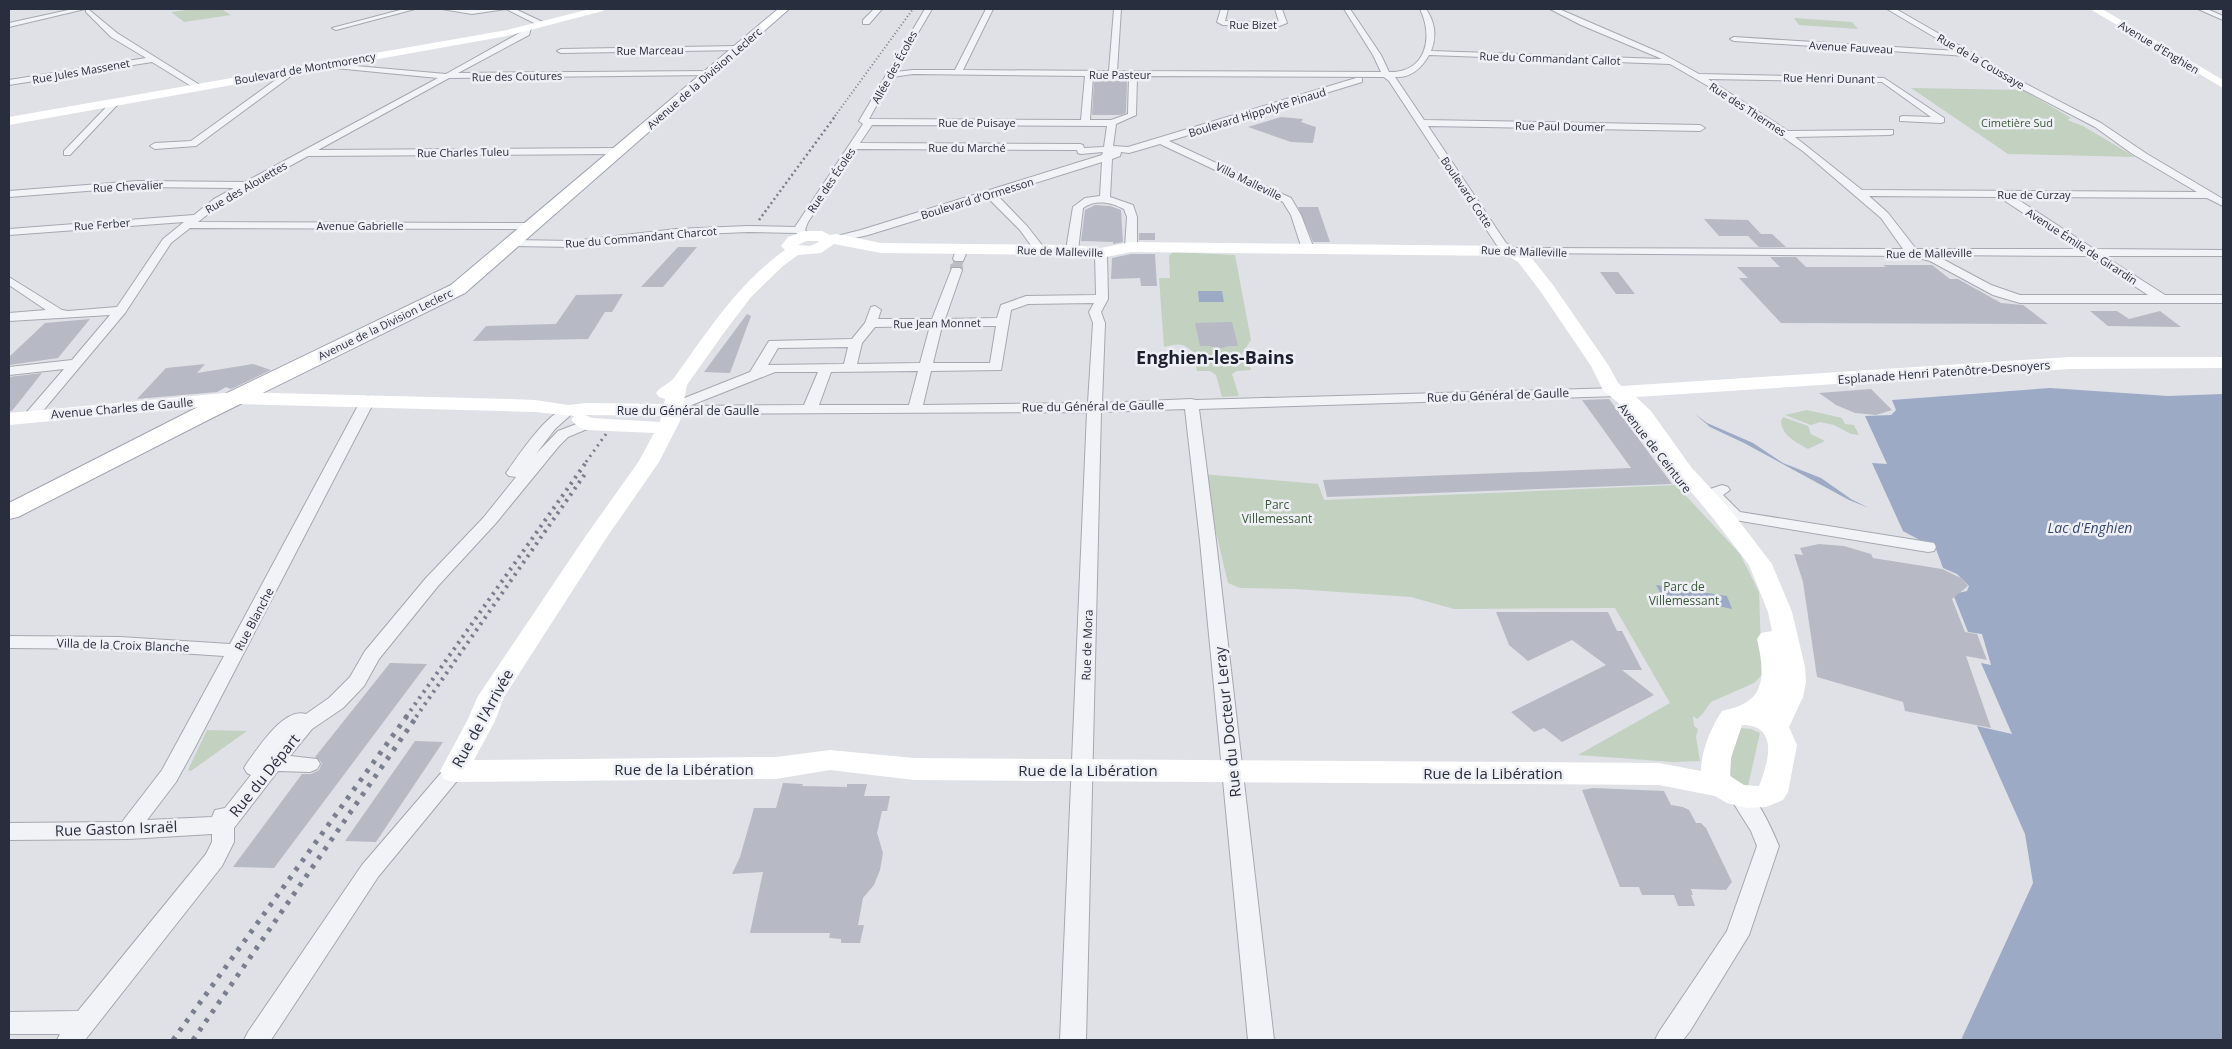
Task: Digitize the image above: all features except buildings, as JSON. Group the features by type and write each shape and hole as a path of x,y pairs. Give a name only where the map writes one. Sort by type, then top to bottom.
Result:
{"main road":[{"name":"Boulevard de Montmorency","path":"9,122 198,86 526,29 600,9"},
{"name":"Avenue de la Division Leclerc","path":"9,512 235,398 444,297 472,278 784,9"},
{"name":"Avenue d'Enghien","path":"2095,9 2223,85"},
{"path":"638,410 678,385 750,289 800,238 818,249 827,245 833,239"},
{"name":"Rue de Malleville","path":"833,239 959,259 1039,249 1072,250 1101,254 1131,247 1512,251"},
{"name":"Boulevard Cotte","path":"1512,251 1524,259 1600,366 1610,386 1618,392"},
{"name":"Esplanade Henri Patenôtre-Desnoyers","path":"1618,392 2070,363 2223,363"},
{"name":"Esplanade Henri Patenôtre-Desnoyers","path":"1600,366 1661,389"},
{"path":"675,414 678,385"},
{"path":"1644,415 1647,400 1661,389"},
{"name":"Avenue de Ceinture","path":"1618,392 1644,415 1684,471 1721,513 1760,564 1780,612 1792,666 1793,682 1790,697 1776,726"},
{"name":"Avenue de Ceinture","path":"1618,392 1618,403 1666,465 1740,554 1758,592 1776,666 1771,694 1762,705 1747,714 1732,718 1728,724 1714,770 1716,777 1731,791"},
{"name":"Rue du Général de Gaulle","path":"235,398 368,400 535,406 587,424 675,414"},
{"name":"Avenue Charles de Gaulle","path":"9,419 235,398"},
{"name":"Rue du Général de Gaulle","path":"564,416 586,409 638,410 675,414"},
{"name":"Rue de l'Arrivée","path":"454,771 481,721 491,696 591,544 649,462 675,414"},
{"path":"1731,791 1761,799 1773,792 1783,744 1776,726 1757,715 1747,714"},
{"name":"Rue de la Libération","path":"454,771 776,768 830,760 914,769 1659,774 1731,791"}],"street":[{"path":"336,28 411,9"},
{"path":"446,9 472,12 502,9"},
{"path":"510,9 543,24"},
{"path":"866,22 878,9"},
{"name":"Allée des Écoles","path":"869,122 864,121 891,75 900,54 928,9"},
{"path":"957,73 989,9"},
{"path":"1114,74 1112,69 1117,9"},
{"name":"Rue Bizet","path":"1224,9 1223,23 1277,25 1283,23 1279,9"},
{"name":"Boulevard Cotte","path":"1347,9 1376,55 1386,75 1392,79 1502,245 1512,251"},
{"path":"1386,75 1411,73 1426,53 1432,31 1429,18 1423,9"},
{"name":"Rue des Thermes","path":"1554,9 1578,22 1631,42 1673,62 1787,134 1882,213 1911,252"},
{"name":"Rue de la Coussaye","path":"1891,9 1968,54 2098,125 2143,156 2223,203"},
{"path":"2201,9 2223,10"},
{"path":"2201,9 2223,18"},
{"path":"9,25 85,10 114,35 198,86"},
{"name":"Rue des Alouettes","path":"31,416 121,310 167,242 191,222 218,201 444,76 526,33 528,30 526,29"},
{"name":"Avenue Fauveau","path":"1734,40 1968,54"},
{"name":"Rue Marceau","path":"561,51 738,48"},
{"name":"Rue du Commandant Callot","path":"1426,53 1673,62"},
{"name":"Rue Jules Massenet","path":"9,83 153,59"},
{"name":"Rue des Coutures","path":"324,64 444,76 711,73"},
{"path":"155,146 193,144 294,70"},
{"name":"Rue Pasteur","path":"891,75 901,72 1386,75"},
{"path":"1085,122 1089,74"},
{"path":"1106,199 1108,123 1132,115 1134,74"},
{"name":"Rue Pasteur","path":"1349,75 1359,80"},
{"name":"Boulevard Hippolyte Pinaud","path":"1107,151 1129,150 1359,80 1386,75"},
{"name":"Rue Henri Dunant","path":"1696,76 1884,80 1941,120 1903,119"},
{"path":"67,153 116,102"},
{"name":"Rue de Puisaye","path":"869,122 1108,123"},
{"name":"Rue des Écoles","path":"800,238 869,122"},
{"name":"Rue Paul Doumer","path":"1421,123 1700,128"},
{"path":"1787,134 1890,132"},
{"name":"Villa Malleville","path":"1162,141 1216,164 1287,200 1296,214 1308,249"},
{"name":"Rue du Marché","path":"855,146 1107,151"},
{"path":"1080,149 1084,164"},
{"name":"Rue Charles Tuleu","path":"306,153 619,151"},
{"name":"Boulevard d'Ormesson","path":"833,239 990,194 1084,164 1107,151"},
{"name":"Rue Chevalier","path":"9,194 138,184 247,185"},
{"name":"Rue de Curzay","path":"1859,193 2210,195"},
{"path":"990,194 1022,229 1032,236 1039,249"},
{"name":"Avenue Émile de Girardin","path":"2002,194 2162,299"},
{"path":"1072,250 1078,207 1090,201 1106,199 1129,207 1132,217 1131,247"},
{"name":"Avenue Gabrielle","path":"191,222 532,226"},
{"name":"Rue Ferber","path":"9,232 191,222"},
{"name":"Rue du Commandant Charcot","path":"513,242 573,244 676,232 748,229 800,238"},
{"name":"Rue de Malleville","path":"1512,251 2223,253"},
{"path":"1911,252 1933,258 2008,298 2223,300"},
{"name":"Rue de Mora","path":"1074,1040 1094,408 1099,323 1095,312 1102,299 1101,254"},
{"path":"915,408 937,322 959,259"},
{"path":"9,280 58,314"},
{"path":"675,414 773,368 996,367 1005,308 1026,300 1102,299"},
{"path":"9,317 68,315 121,310"},
{"path":"849,368 856,344 871,323 875,310"},
{"path":"9,332 22,316"},
{"name":"Rue Jean Monnet","path":"871,323 1003,322"},
{"path":"755,375 774,344 856,344"},
{"path":"9,371 77,364"},
{"path":"810,409 826,368"},
{"name":"Rue du Général de Gaulle","path":"675,414 810,409 1094,408 1191,403 1618,392"},
{"name":"Rue Blanche","path":"128,830 169,776 237,651 368,400"},
{"name":"Rue du Docteur Leray","path":"1191,403 1261,1040"},
{"name":"Rue du Départ","path":"513,490 525,469 558,427 564,416"},
{"name":"Rue du Départ","path":"462,549 499,499 504,485 550,426 564,416"},
{"name":"Rue du Départ","path":"77,1031 214,860 224,842 224,825 289,742 305,724 336,703 357,681 365,665 432,582 490,520 513,490 563,434 587,424"},
{"path":"1722,490 1713,493 1735,516 1928,548"},
{"name":"Villa de la Croix Blanche","path":"9,642 120,643 237,651"},
{"path":"276,763 310,764"},
{"name":"Rue de l'Arrivée","path":"257,1040 370,871 454,771"},
{"name":"Avenue de Ceinture","path":"1668,1040 1681,1023 1737,935 1768,846 1762,828 1731,791"},
{"name":"Rue Gaston Israël","path":"9,831 128,830 224,825"},
{"path":"9,1023 77,1031"}],"green space":[{"path":"193,9 221,9 231,15 184,22 171,12"},
{"path":"1794,18 1852,22 1858,29 1799,25"},
{"name":"Cimetière Sud","path":"1911,88 2023,90 2071,118 2067,120 2083,126 2135,157 2008,154"},
{"path":"1173,252 1235,255 1251,340 1241,355 1247,355 1251,370 1237,371 1232,374 1239,396 1222,397 1216,375 1210,371 1197,371 1194,358 1198,357 1187,347 1176,345 1164,347 1159,278 1170,278 1169,256"},
{"path":"1807,410 1842,418 1845,424 1854,425 1859,435 1851,434 1834,425 1820,422 1811,425 1785,415"},
{"path":"1783,417 1808,426 1811,434 1825,441 1808,449 1787,435 1782,426 1781,421"},
{"name":"Parc de Villemessant","path":"1202,474 1318,484 1324,500 1676,485 1740,554 1759,592 1762,675 1754,683 1711,702 1697,719 1693,716 1694,726 1698,729 1696,737 1700,761 1673,762 1578,755 1670,703 1615,608 1454,609 1411,597 1295,589 1240,588 1228,583"},
{"path":"1739,728 1751,729 1760,733 1748,786 1736,782 1730,773 1732,752"},
{"path":"207,730 247,731 191,771 188,770"}],"water":[{"path":"1198,291 1222,291 1224,302 1199,302"},
{"name":"Lac d'Enghien","path":"2050,388 2168,396 2223,394 2223,1040 1961,1040 2033,883 2025,834 1977,726 2012,734 1981,663 1991,665 1982,634 1968,632 1953,594 1967,591 1969,586 1957,574 1943,568 1936,549 1903,531 1872,463 1887,464 1865,416 1891,415 1896,410 1892,400"},
{"path":"1695,414 1707,423 1753,443 1783,463 1821,478 1851,499 1869,508 1849,500 1744,443 1710,427"},
{"path":"1656,585 1727,596 1732,609 1661,594"}],"tunnel":[{"path":"957,266 959,259"},
{"path":"956,270 957,265"}],"railway":[{"path":"835,116 913,9"},
{"path":"759,220 836,115"},
{"path":"586,462 606,434"},
{"path":"406,717 587,461"},
{"path":"416,717 585,474"},
{"path":"173,1040 407,716"},
{"path":"193,1040 417,716"}],"district":[{"name":"Enghien-les-Bains","path":"1215,357"}],"park label":[{"name":"Parc Villemessant","path":"1277,511"}]}
